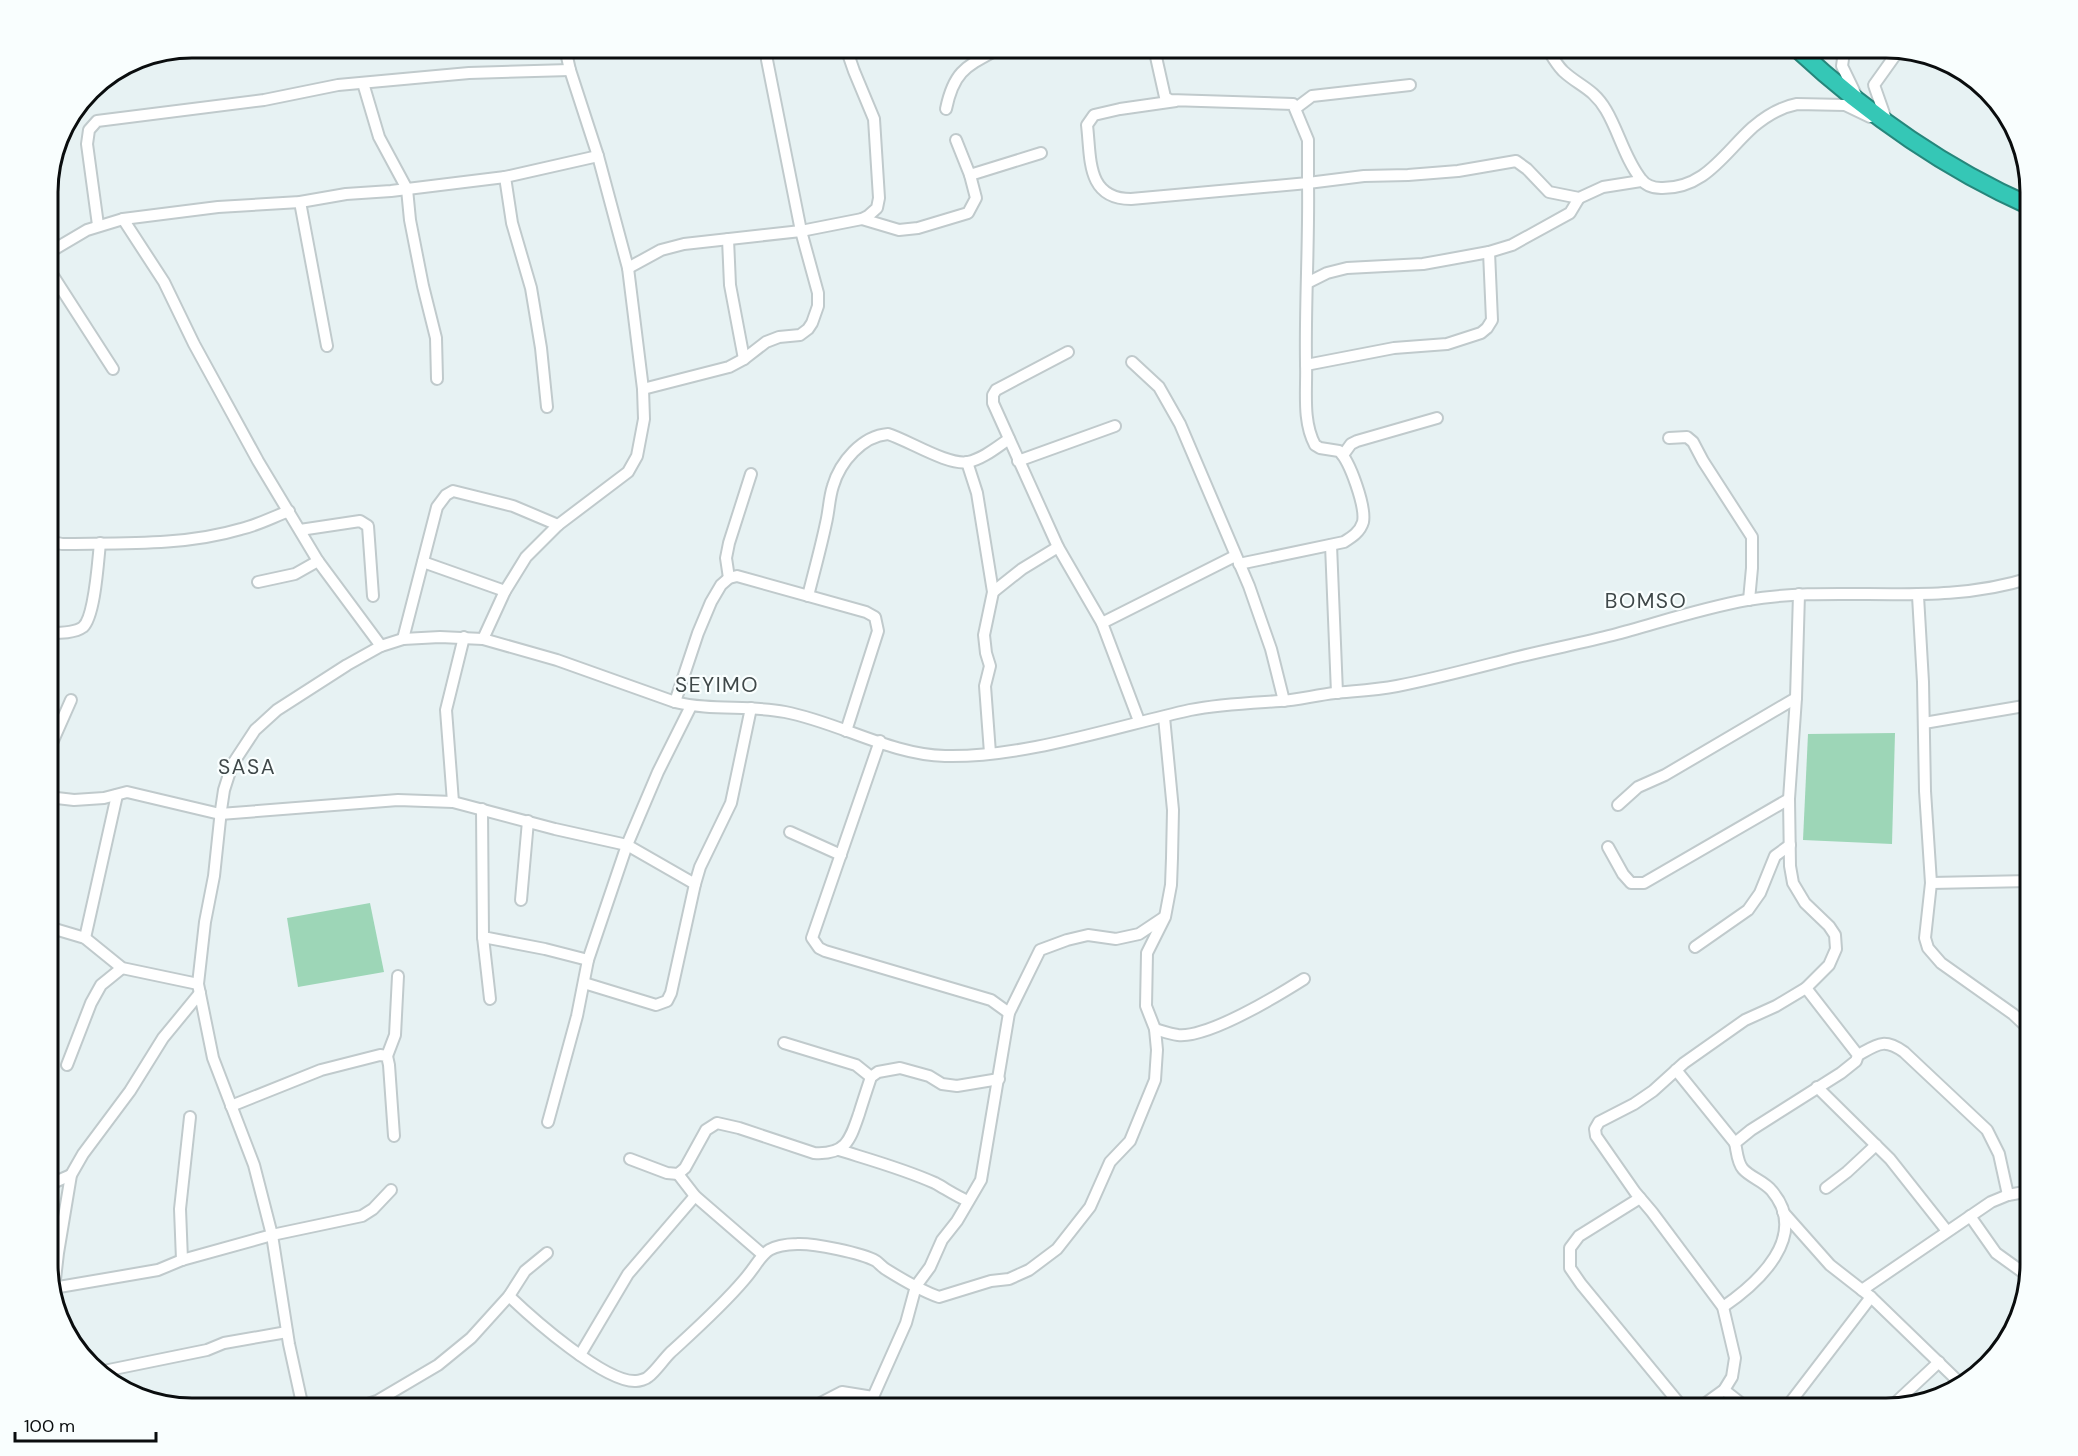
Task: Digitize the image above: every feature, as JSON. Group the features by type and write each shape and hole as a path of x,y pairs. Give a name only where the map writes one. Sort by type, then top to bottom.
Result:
{"highway":[{"path":"1808,58 1892,126 1947,162 2020,201"}],"street":[{"path":"1156,58 1165,97 1176,101"},
{"path":"1554,58 1561,69 1597,97 1607,111 1641,181 1648,185 1665,188 1679,186 1701,178 1754,127 1772,114 1797,104 1845,105 1892,126"},
{"path":"1843,58 1842,66 1860,102"},
{"path":"483,639 505,591 526,557 558,525 628,472 637,456 644,419 643,389 628,268 598,156 567,59"},
{"path":"628,268 661,250 684,244 801,231 862,219 877,208 879,198 874,118 850,59"},
{"path":"946,109 950,88 961,71 982,59"},
{"path":"1892,126 1874,85 1893,59"},
{"path":"643,389 729,367 766,342 779,337 800,334 812,323 818,306 818,293 801,231 768,60"},
{"path":"98,225 87,144 89,130 97,121 264,100 363,82 459,74 570,70"},
{"path":"363,82 380,137 407,189 414,242 436,338 437,379"},
{"path":"1296,108 1312,96 1410,85"},
{"path":"1102,623 1237,560 1331,545 1353,537 1363,523 1364,515 1354,480 1343,455 1339,451 1320,448 1313,440 1307,417 1306,365 1308,183 1308,140 1296,108 1289,103 1176,101 1094,115 1087,125 1094,179 1105,193 1119,199 1308,183 1364,176 1458,171 1516,161 1549,192 1579,198 1604,187 1641,181"},
{"path":"862,219 899,230 918,228 968,213 976,198 970,175 956,140"},
{"path":"970,175 1041,153"},
{"path":"59,247 98,225 123,219 218,207 300,202 346,194 505,177 598,156"},
{"path":"505,177 512,223 531,288 541,348 547,407"},
{"path":"1307,282 1327,273 1347,268 1423,264 1489,252 1512,245 1570,213 1579,198"},
{"path":"300,202 327,346"},
{"path":"123,219 164,282 194,344 258,461 318,561 381,646"},
{"path":"728,239 730,285 744,359"},
{"path":"1306,365 1394,348 1447,344 1481,333 1492,320 1489,252"},
{"path":"59,285 113,369"},
{"path":"1068,352 996,390 993,403 1058,547 1102,623 1139,721"},
{"path":"1132,362 1159,387 1180,424 1237,560 1270,649 1284,701"},
{"path":"1343,455 1357,441 1437,418"},
{"path":"1018,461 1115,426"},
{"path":"808,596 833,484 846,460 854,451 871,439 888,434 945,458 967,462 981,457 1009,439"},
{"path":"1669,438 1687,436 1693,442 1752,537 1749,600"},
{"path":"967,462 977,493 993,592 984,635 990,666 986,686 990,753"},
{"path":"729,578 726,558 729,543 751,474"},
{"path":"404,639 437,507 446,495 453,491 513,506 558,525"},
{"path":"59,543 164,542 219,535 243,529 289,511"},
{"path":"300,530 360,521 368,526 373,596"},
{"path":"59,632 82,628 88,620 100,543"},
{"path":"1331,545 1337,693"},
{"path":"993,592 1022,569 1058,547"},
{"path":"258,582 295,574 318,561"},
{"path":"423,562 505,591"},
{"path":"675,702 711,602 721,585 729,578 737,576 875,617 878,631 846,731"},
{"path":"301,1398 287,1332 272,1235 254,1165 213,1058 199,989 205,922 214,876 224,790 232,765 255,730 278,710 347,665 381,646 404,639 464,637 483,639 557,660 675,702 691,706 788,712 880,741 939,756 990,753 1048,743 1139,721 1222,705 1284,701 1392,687 1749,600 1799,594 1918,596 1990,588 2020,580"},
{"path":"1713,1398 1724,1390 1732,1377 1735,1358 1723,1307 1610,1157 1596,1136 1595,1129 1599,1122 1634,1104 1653,1091 1676,1070 1744,1020 1776,1006 1806,988 1829,965 1836,949 1835,935 1805,903 1793,884 1790,866 1789,799 1796,698 1799,594"},
{"path":"1918,596 1925,791 1931,883 1925,938 1928,948 1941,963 2020,1021"},
{"path":"453,802 446,710 464,637"},
{"path":"1618,805 1638,787 1665,775 1796,698"},
{"path":"59,727 71,700"},
{"path":"548,1122 577,1016 588,960 627,845 652,783 691,706"},
{"path":"1924,723 2020,707"},
{"path":"584,982 656,1005 667,1001 671,993 700,867 731,803 751,708"},
{"path":"509,1296 534,1320 580,1355 625,1380 637,1381 648,1377 660,1362 717,1309 746,1278 762,1254 772,1248 798,1243 831,1248 876,1261 886,1270 939,1297 991,1281 1009,1279 1029,1270 1057,1249 1090,1207 1110,1162 1130,1141 1155,1080 1157,1050 1155,1029 1146,1006 1147,953 1165,917 1171,885 1173,810 1164,717"},
{"path":"880,741 812,932 812,938 819,948 991,1000 1009,1012"},
{"path":"59,798 74,800 127,792 220,814 398,800 453,802 627,845 695,884"},
{"path":"85,938 117,795"},
{"path":"1608,847 1631,883 1644,883 1789,799"},
{"path":"482,809 483,937 490,999"},
{"path":"521,900 528,821"},
{"path":"790,832 841,855"},
{"path":"1695,947 1748,910 1760,893 1775,856 1790,845"},
{"path":"1931,883 2020,882"},
{"path":"875,1398 906,1323 916,1286 930,1267 942,1240 957,1221 981,1180 1009,1012 1040,950 1088,935 1116,939 1139,934 1165,917"},
{"path":"59,930 85,938 122,968 199,989"},
{"path":"483,937 588,960"},
{"path":"67,1065 101,985 122,968"},
{"path":"394,1136 387,1056 395,1035 398,976"},
{"path":"1155,1029 1178,1035 1207,1029 1259,1007 1304,979"},
{"path":"1806,988 1858,1055"},
{"path":"59,1256 71,1175 82,1154 130,1091 162,1038 199,989"},
{"path":"784,1043 856,1065 871,1077"},
{"path":"1735,1143 1856,1061 1858,1055 1881,1043 1893,1044 1972,1114 1994,1140 2003,1168 2008,1195"},
{"path":"231,1106 321,1070 380,1054 387,1056"},
{"path":"630,1159 667,1173 678,1174 685,1168 706,1130 717,1123 814,1153 827,1154 839,1150 850,1140 871,1077 878,1072 900,1068 929,1076 942,1084 957,1086 999,1079"},
{"path":"1676,1070 1735,1143 1743,1168 1764,1182 1774,1193 1783,1212 1830,1264 1867,1293 1955,1378"},
{"path":"1817,1087 1890,1159 1947,1231"},
{"path":"182,1260 180,1209 190,1117"},
{"path":"1826,1188 1876,1145"},
{"path":"839,1150 892,1166 936,1184 968,1201"},
{"path":"678,1174 695,1197 762,1254"},
{"path":"59,1180 71,1175"},
{"path":"61,1289 158,1270 182,1260 272,1235 362,1216 374,1209 391,1190"},
{"path":"1793,1398 1867,1293 1947,1231 1992,1202 2020,1193"},
{"path":"580,1355 628,1274 695,1197"},
{"path":"1640,1198 1579,1236 1570,1248 1570,1268 1675,1398"},
{"path":"1723,1307 1742,1294 1761,1276 1778,1254 1785,1231 1783,1212"},
{"path":"1970,1216 1996,1253 2019,1270"},
{"path":"382,1398 438,1365 471,1338 509,1296 525,1271 547,1252"},
{"path":"111,1370 207,1350 224,1343 287,1332"},
{"path":"1903,1396 1939,1362"},
{"path":"1724,1390 1734,1398"},
{"path":"830,1398 842,1392 859,1398"}],"green space":[{"path":"1895,733 1892,844 1803,840 1808,734"},
{"path":"370,903 384,972 298,987 287,918"}],"district":[{"name":"BOMSO","path":"1646,601"},
{"name":"SEYIMO","path":"717,685"},
{"name":"SASA","path":"247,767"}]}
